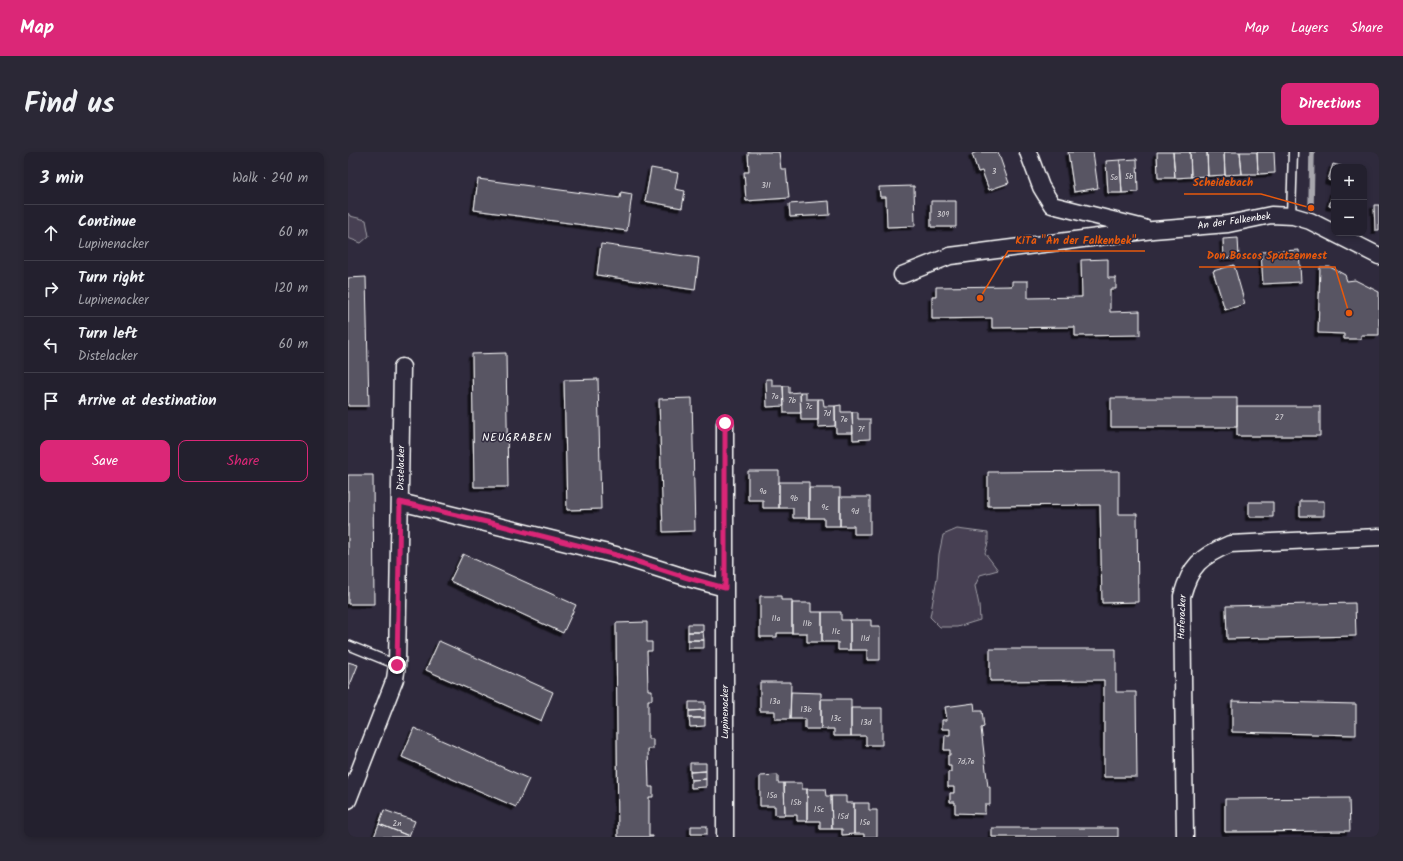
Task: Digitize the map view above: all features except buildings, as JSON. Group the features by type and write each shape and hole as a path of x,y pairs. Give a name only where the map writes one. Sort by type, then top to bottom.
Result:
{"street":[{"name":"An der Falkenbek","path":"1028,152 1041,187 1052,205 1153,230"},
{"name":"An der Falkenbek","path":"902,275 950,256 1153,230 1228,224 1271,215 1291,216 1310,221 1379,256"},
{"name":"Distelacker","path":"348,800 395,679 397,665 402,367"},
{"name":"Lupinenacker","path":"725,423 725,837"},
{"path":"400,502 616,555 725,588"},
{"name":"Haferacker","path":"1184,837 1182,596 1189,574 1204,558 1216,550 1230,544 1379,537"}],"lane":[{"path":"1291,216 1293,152"},
{"path":"348,645 397,665"}],"shaded area":[{"path":"348,213 350,216 366,220 369,236 361,243 348,238"},
{"path":"957,529 988,533 988,543 985,553 998,570 980,575 975,586 980,620 957,627 940,627 930,617 937,578 939,554 943,535"}],"waterway":[{"path":"1311,208 1312,152"}],"place":[{"name":"Scheidebach","path":"1311,208"},
{"name":"KiTa \"An der Falkenbek\"","path":"980,298"},
{"name":"Don Boscos Spatzennest","path":"1349,313"}],"district":[{"name":"NEUGRABEN","path":"517,438"}],"route":[{"path":"397,665 400,502 491,523 616,555 725,588 725,423"}]}
